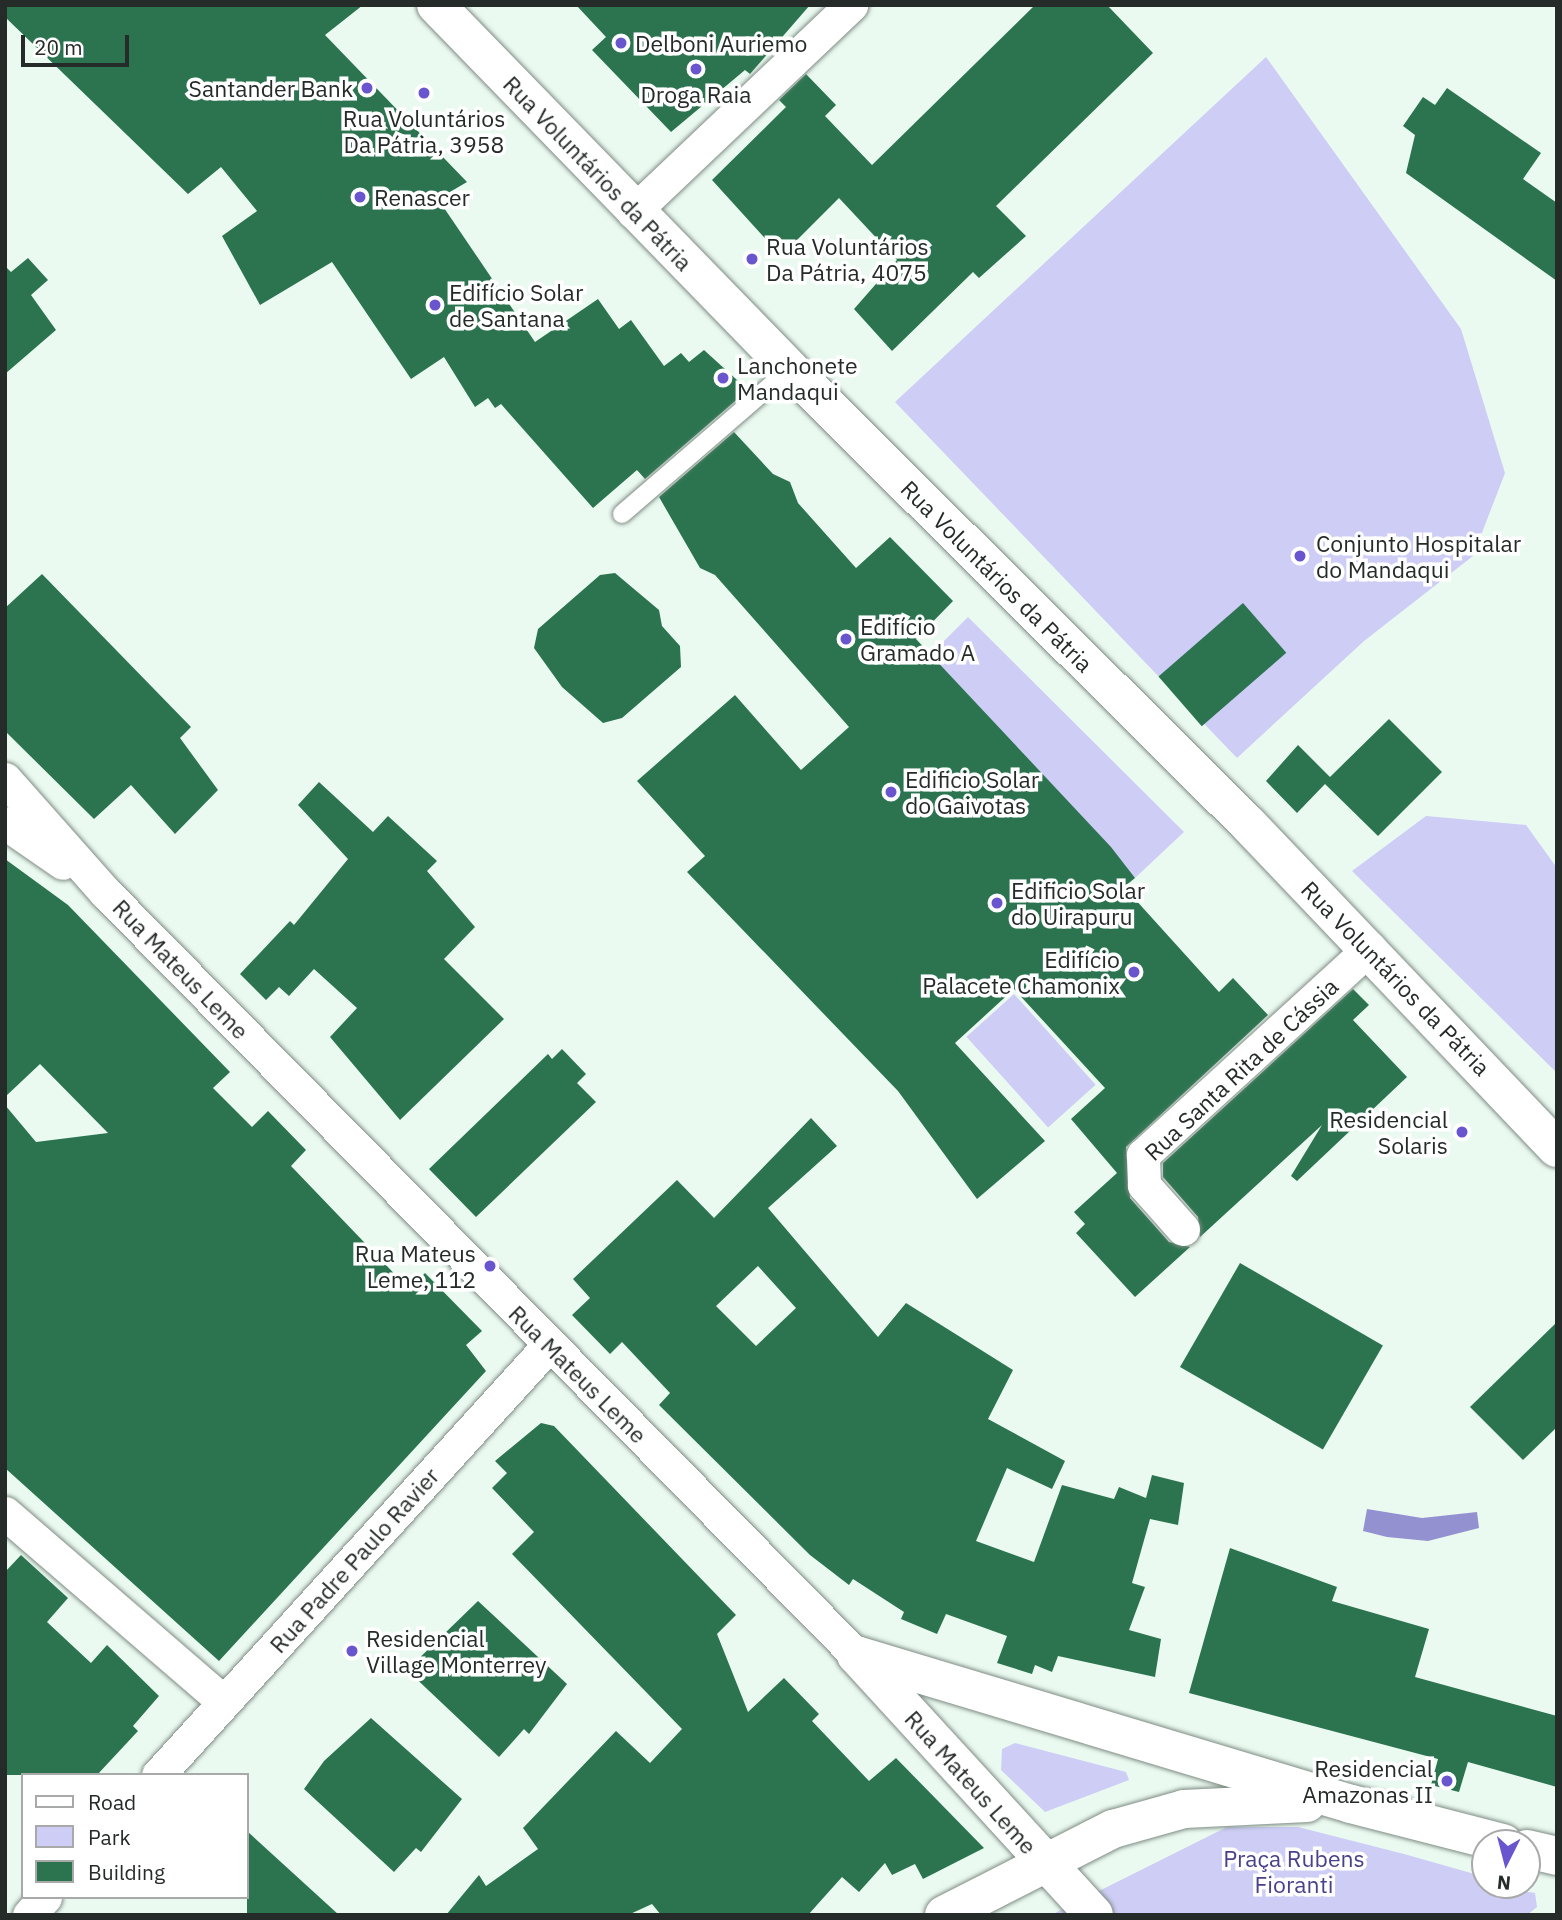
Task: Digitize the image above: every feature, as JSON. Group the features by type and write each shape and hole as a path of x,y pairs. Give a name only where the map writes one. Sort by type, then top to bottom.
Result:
{"main road":[{"name":"Rua Voluntários da Pátria","path":"436,5 633,212 1370,948 1557,1148"},
{"path":"856,1655 1176,1747 1351,1804 1471,1835"},
{"name":"Rua Mateus Leme","path":"856,1655 1044,1862"},
{"path":"944,1915 1113,1829 1184,1808 1256,1801 1351,1804"},
{"path":"1044,1862 1094,1915"}],"street":[{"path":"633,212 851,5"},
{"name":"Rua Mateus Leme","path":"5,779 105,892 856,1655"},
{"name":"Rua Mateus Leme","path":"5,823 105,892"},
{"name":"Rua Santa Rita de Cássia","path":"1183,1229 1144,1185 1143,1155 1370,948"},
{"name":"Rua Padre Paulo Ravier","path":"160,1773 549,1345"},
{"path":"5,1513 224,1702"},
{"path":"29,1915 43,1899"}],"lane":[{"path":"622,514 790,369"}],"green space":[{"path":"1266,57 1461,329 1505,473 1473,556 1364,641 1237,758 895,402"},
{"path":"968,617 1184,832 1135,878 930,655"},
{"path":"1426,816 1526,825 1557,868 1557,1073 1352,871"},
{"path":"1014,994 1096,1085 1048,1127 966,1037"},
{"path":"1015,1743 1126,1772 1129,1780 1045,1812 1001,1770 1002,1749"},
{"name":"Praça Rubens Fioranti","path":"1227,1827 1298,1827 1404,1854 1471,1873 1471,1899 1536,1899 1537,1907 1527,1915 1051,1915"}],"shaded area":[{"path":"1367,1509 1422,1518 1477,1512 1479,1528 1428,1541 1387,1537 1363,1531"}],"building":[{"path":"5,5 363,5 325,35 467,182 438,199 535,342 598,299 619,329 631,320 664,366 681,353 689,362 704,350 748,390 645,479 637,470 593,508 501,404 495,408 488,398 475,407 444,357 411,379 332,262 260,305 222,236 257,211 221,167 188,194 5,17"},
{"name":"Droga Raia","path":"576,5 810,5 750,74 745,70 671,132 592,50 606,37"},
{"path":"1035,5 1107,5 1153,53 996,206 1026,236 979,278 973,272 892,351 854,309 897,260 839,198 781,256 712,180 786,107 779,100 806,74 836,105 825,116 872,165"},
{"path":"1447,88 1541,153 1523,179 1557,203 1557,281 1406,173 1415,135 1403,126 1423,97 1435,105"},
{"path":"28,258 48,280 31,295 56,330 5,374 5,266 11,272"},
{"path":"734,432 773,474 790,482 798,503 856,568 890,537 953,601 916,639 1111,847 1135,878 1124,887 1219,992 1233,978 1268,1015 1126,1147 1130,1198 1169,1242 1190,1247 1135,1297 1076,1233 1085,1224 1074,1212 1117,1173 1071,1119 1105,1088 1014,989 955,1043 1045,1141 977,1199 898,1091 687,872 705,856 637,781 735,695 801,770 849,727 715,575 700,568 659,497"},
{"path":"615,573 659,610 662,626 680,646 681,667 622,718 603,723 562,687 534,648 538,629 600,575"},
{"path":"42,574 191,727 180,738 218,790 175,834 131,785 94,819 5,731 5,608"},
{"path":"1243,603 1286,653 1202,726 1158,676"},
{"path":"1389,719 1442,772 1378,836 1325,784 1297,813 1266,781 1298,745 1330,777"},
{"path":"319,782 373,832 388,816 437,861 427,871 475,927 444,959 504,1019 400,1120 330,1037 357,1008 314,969 289,996 279,987 266,1000 240,974 290,921 294,925 348,859 298,805"},
{"path":"5,859 68,905 230,1072 213,1088 252,1127 268,1111 306,1150 291,1166 409,1289 425,1273 482,1331 466,1345 486,1371 219,1661 5,1468 5,1105 36,1142 108,1133 40,1064 5,1097"},
{"path":"1353,989 1369,1005 1353,1020 1407,1077 1297,1181 1291,1176 1322,1125 1200,1237 1198,1217 1163,1177 1163,1163"},
{"path":"562,1049 586,1074 577,1083 596,1102 476,1217 429,1169 548,1054 552,1059"},
{"path":"811,1118 837,1146 768,1208 878,1337 906,1303 1013,1370 988,1419 1065,1461 1052,1489 1007,1468 976,1541 1034,1562 1062,1485 1114,1499 1119,1487 1146,1498 1152,1475 1184,1483 1178,1525 1150,1519 1132,1583 1145,1587 1129,1630 1161,1639 1155,1677 1058,1656 1052,1672 1035,1665 1032,1674 997,1663 1007,1636 946,1614 937,1634 901,1619 904,1612 853,1579 849,1585 810,1555 659,1405 670,1393 622,1342 610,1354 572,1315 590,1298 573,1279 677,1180 714,1218","holes":["758,1266 796,1308 756,1346 716,1306"]},
{"path":"1240,1263 1383,1346 1323,1449 1180,1367"},
{"path":"1557,1322 1557,1427 1523,1460 1470,1407"},
{"path":"541,1423 554,1426 736,1615 717,1634 748,1712 784,1678 819,1714 812,1721 869,1781 896,1758 984,1848 923,1879 915,1864 892,1875 885,1863 859,1892 842,1877 808,1915 661,1915 652,1904 628,1915 446,1915 479,1875 486,1886 538,1849 523,1828 616,1731 650,1763 682,1729 512,1554 534,1532 492,1488 507,1473 495,1461"},
{"path":"1230,1548 1337,1587 1332,1601 1429,1629 1415,1677 1557,1716 1557,1787 1468,1762 1459,1792 1431,1785 1438,1759 1189,1693"},
{"path":"21,1555 68,1598 47,1622 91,1663 107,1645 159,1696 133,1726 138,1731 99,1773 5,1775 5,1572"},
{"path":"478,1601 567,1684 529,1734 524,1729 499,1757 407,1670"},
{"path":"371,1718 462,1799 421,1852 416,1848 394,1872 304,1789 324,1761"},
{"path":"248,1832 339,1915 247,1915"}],"place":[{"name":"Delboni Auriemo","path":"621,43"},
{"name":"Droga Raia","path":"696,69"},
{"name":"Santander Bank","path":"367,88"},
{"name":"Rua Voluntários Da Pátria, 3958","path":"424,93"},
{"name":"Renascer","path":"360,197"},
{"name":"Rua Voluntários Da Pátria, 4075","path":"752,259"},
{"name":"Edifício Solar de Santana","path":"435,305"},
{"name":"Lanchonete Mandaqui","path":"723,378"},
{"name":"Conjunto Hospitalar do Mandaqui","path":"1300,556"},
{"name":"Edifício Gramado A","path":"846,639"},
{"name":"Edificio Solar do Gaivotas","path":"891,792"},
{"name":"Edificio Solar do Uirapuru","path":"997,903"},
{"name":"Edifício Palacete Chamonix","path":"1134,972"},
{"name":"Residencial Solaris","path":"1462,1132"},
{"name":"Rua Mateus Leme, 112","path":"490,1266"},
{"name":"Residencial Village Monterrey","path":"352,1651"},
{"name":"Residencial Amazonas II","path":"1447,1781"}]}
